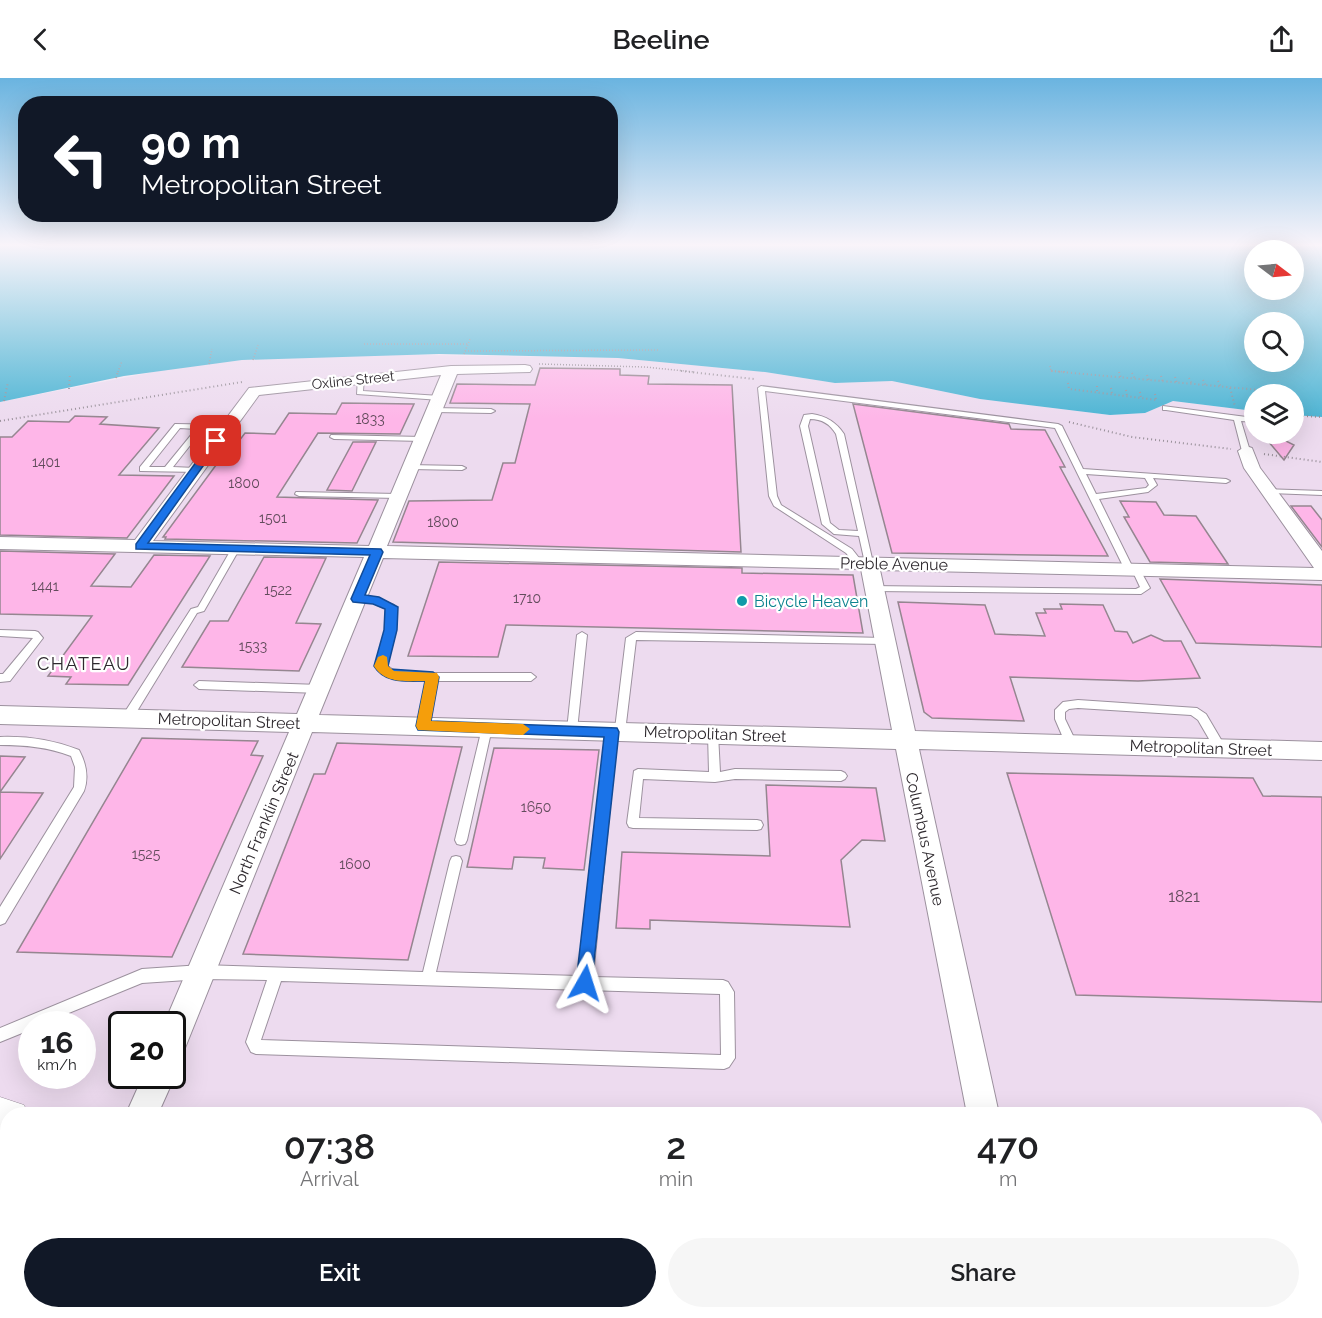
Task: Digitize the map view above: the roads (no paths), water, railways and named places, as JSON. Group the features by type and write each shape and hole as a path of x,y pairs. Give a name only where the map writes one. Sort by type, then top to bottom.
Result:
{"street":[{"name":"Oxline Street","path":"227,427 248,387 451,370 525,369"},
{"name":"North Franklin Street","path":"185,1011 451,370"},
{"path":"140,546 227,427"},
{"path":"1246,451 1252,468 1319,571"},
{"name":"Preble Avenue","path":"0,543 1133,570 1319,571"},
{"name":"Columbus Avenue","path":"864,563 874,588 982,1107"},
{"name":"Metropolitan Street","path":"0,715 1322,751"},
{"path":"145,1107 153,1089"}],"lane":[{"path":"361,378 359,393 490,411"},
{"path":"864,563 778,506 773,496 761,388 1003,420 1052,423 1058,426 1133,570 1145,588 1138,592 874,588"},
{"path":"1166,408 1244,419"},
{"path":"862,534 837,532 825,524 804,426 807,417 822,418 837,428 862,534 864,563"},
{"path":"1237,418 1246,451"},
{"path":"195,470 143,469 178,426 227,427"},
{"path":"167,470 201,427"},
{"path":"334,437 423,439"},
{"path":"411,467 462,468"},
{"path":"1081,471 1226,481"},
{"path":"1094,497 1148,490 1153,485 1148,476"},
{"path":"1269,491 1322,492"},
{"path":"299,494 398,496"},
{"path":"128,718 194,611 201,609 236,548"},
{"path":"357,599 374,600 391,607 390,630 381,666 385,673 433,677 531,678"},
{"path":"0,633 35,634 38,638 2,681"},
{"path":"572,730 582,635"},
{"path":"585,983 616,732 631,638 636,635 884,641"},
{"path":"423,726 433,677"},
{"path":"199,685 320,689"},
{"path":"1071,744 1060,719 1060,710 1067,705 1078,704 1193,711 1202,717 1220,748"},
{"path":"461,840 487,728"},
{"path":"713,734 715,777"},
{"path":"0,741 28,740 57,745 75,753 81,767 80,788 0,919"},
{"path":"757,825 633,823 638,774 715,777 735,774 841,776"},
{"path":"428,979 456,861"},
{"path":"0,1035 142,976 202,972 276,974 428,979 723,987 727,992 728,1058 724,1062 256,1047 253,1042 276,974"}],"water":[{"path":"0,303 1322,303 1322,417 1304,416 1304,384 1244,384 1244,410 1173,401 1145,413 1110,415 980,399 892,381 835,383 765,372 618,358 439,354 242,360 124,376 0,402"}],"place":[{"name":"Bicycle Heaven","path":"742,601"}],"district":[{"name":"CHATEAU","path":"84,663"}]}
